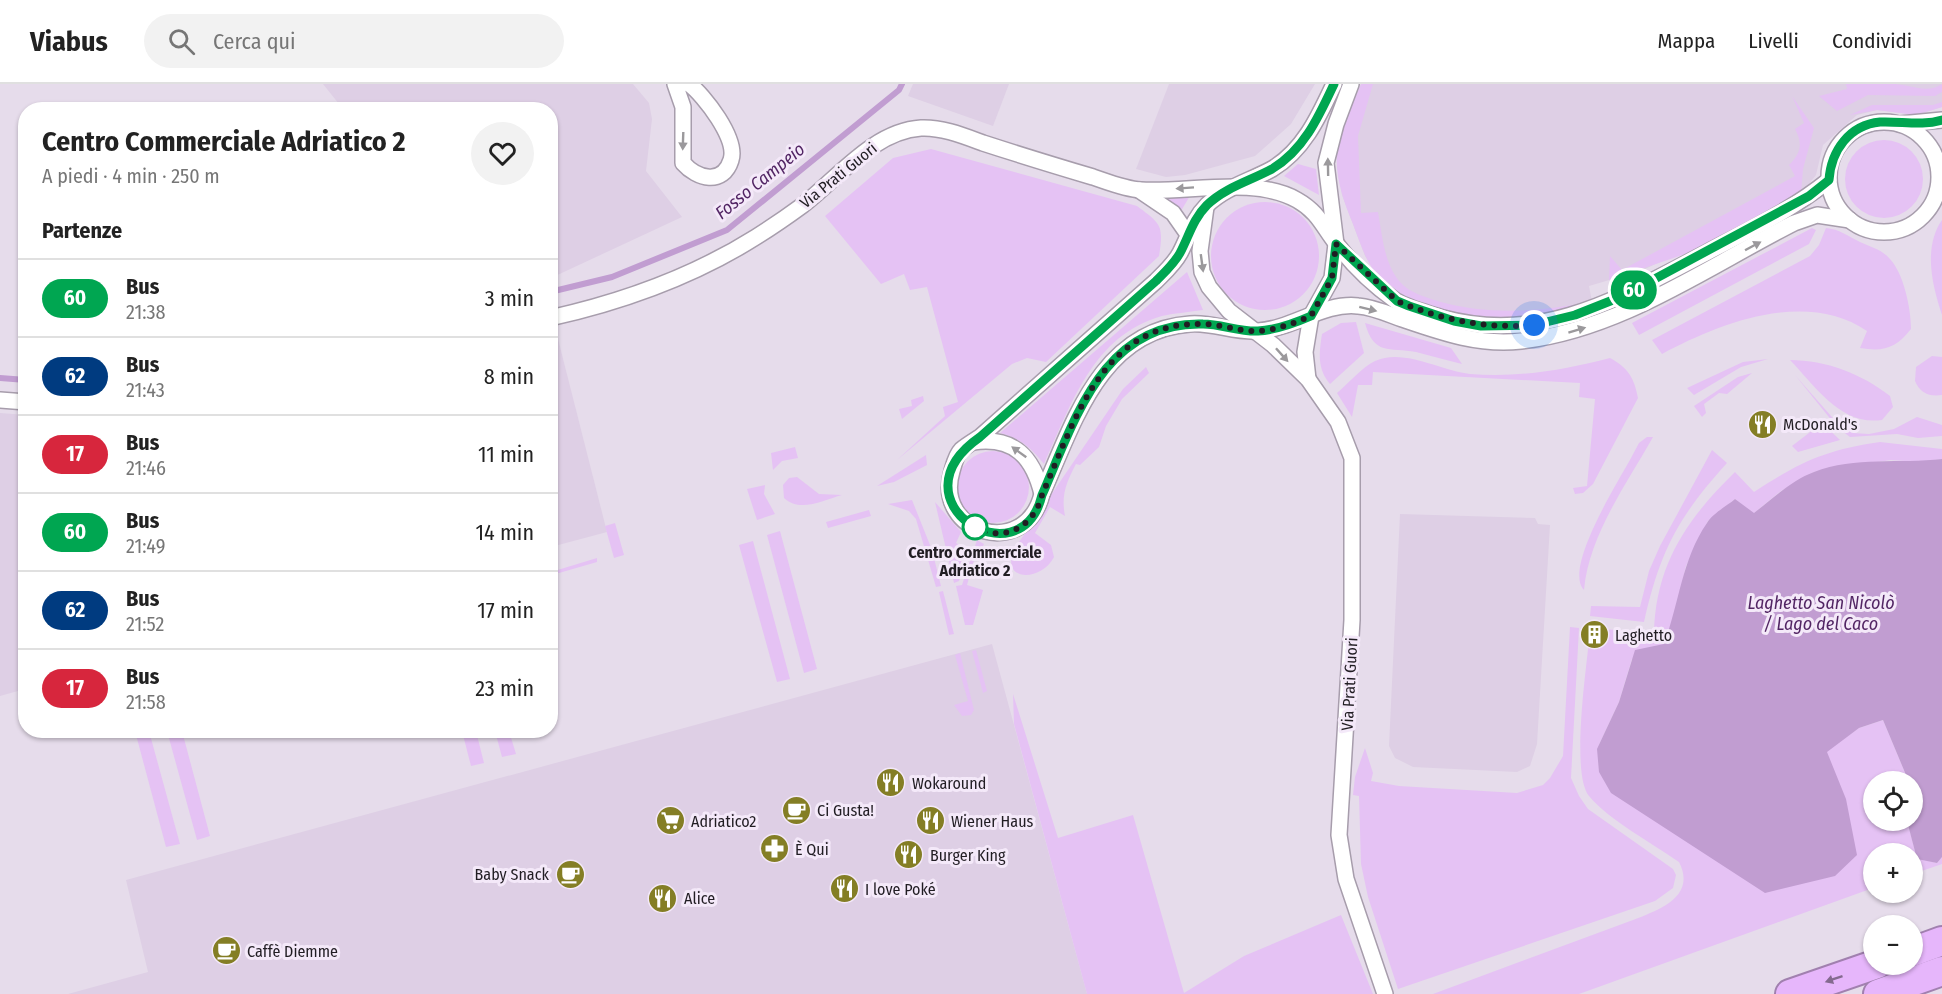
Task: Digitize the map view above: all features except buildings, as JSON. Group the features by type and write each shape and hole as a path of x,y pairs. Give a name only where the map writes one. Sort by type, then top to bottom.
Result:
{"highway":[{"path":"1923,948 1942,941"},
{"path":"1790,994 1863,969"},
{"path":"1878,994 1942,971"}],"street":[{"path":"675,84 683,107 683,163 691,173 702,178 714,178 724,172 732,159 731,146 711,109 697,90 688,84"},
{"name":"Via Prati Guori","path":"1334,84 1311,131 1291,153 1274,168 1230,188 1207,206 1187,233 1174,263 1156,281 959,452 949,481 950,502 963,521 983,532 1010,533 1028,522 1038,510 1042,495 1093,382 1116,356 1143,336 1188,324 1257,331 1308,379 1338,422 1352,458 1352,620 1340,835 1346,879 1385,994"},
{"path":"1308,379 1305,352 1311,316 1332,278 1336,244 1326,163 1335,124 1351,84"},
{"path":"1850,220 1836,202 1829,180 1833,156 1851,133 1864,126 1881,122 1898,124 1942,120"},
{"path":"1207,206 1200,251 1202,272 1217,299 1257,331 1343,306 1360,306 1440,332 1478,341 1518,342 1556,336 1622,313 1794,223 1817,215 1850,220 1872,231 1888,232 1903,229 1917,222 1929,209 1937,194 1941,173 1928,143 1914,131 1898,124"},
{"name":"Via Prati Guori","path":"558,316 669,282 705,267 757,237 802,206 882,140 904,130 926,128 960,135 1139,190 1173,213 1187,233"},
{"path":"1230,188 1275,191 1292,197 1308,207 1324,223 1336,244 1397,301 1454,321 1507,327 1553,321 1615,300 1773,218 1809,196 1829,180"},
{"name":"Via Prati Guori","path":"1139,190 1201,186 1230,188"},
{"path":"0,400 18,401"},
{"path":"972,442 987,440 1018,449 1037,473 1042,495"}],"shaded area":[{"path":"323,84 633,84 649,103 652,119 646,171 682,217 558,275 558,102 337,102"},
{"path":"913,84 1009,84 993,126 908,96"},
{"path":"1169,84 1315,84 1291,124 1255,156 1185,175 1166,177 1136,169"},
{"path":"1361,84 1942,84 1942,107 1916,115 1877,110 1857,115 1823,145 1816,175 1801,194 1643,270 1589,286 1592,302 1564,311 1491,319 1402,296 1378,276 1365,256 1342,195 1337,155"},
{"path":"1361,84 1373,84 1358,136 1361,213 1378,212 1382,239 1390,267 1404,286 1419,295 1436,300 1498,311 1535,310 1592,302 1538,315 1510,318 1453,315 1426,307 1401,295 1379,277 1370,265 1361,245 1343,198 1337,172 1337,153 1341,135"},
{"path":"1846,84 1895,84 1925,89 1942,84 1942,92 1935,96 1868,95 1837,111 1819,96 1847,89"},
{"path":"1792,96 1814,128 1803,169 1801,194 1694,251 1609,280 1610,256 1622,270 1795,176 1789,165 1800,148 1795,129 1804,123"},
{"path":"1942,102 1942,107 1916,115 1877,110 1850,115 1872,105 1933,105"},
{"path":"1884,140 1899,143 1916,157 1923,179 1920,194 1906,211 1884,218 1869,215 1852,201 1845,179 1848,164 1862,147"},
{"path":"931,149 1137,206 1159,226 1161,238 1159,256 1046,362 1027,358 1012,364 897,460 945,416 943,407 958,402 927,287 910,290 904,274 881,284 825,216 893,158"},
{"path":"1298,164 1316,169 1319,195 1284,176"},
{"path":"1191,194 1181,211 1163,196"},
{"path":"1265,202 1286,206 1303,218 1315,235 1319,256 1315,277 1303,294 1286,306 1265,310 1244,306 1227,294 1215,277 1211,256 1215,235 1227,218 1244,206"},
{"path":"1942,220 1942,315 1935,291 1931,254 1936,231"},
{"path":"1812,228 1816,230 1809,244 1639,335 1632,323"},
{"path":"1826,228 1839,231 1879,250 1894,265 1906,292 1910,312 1911,329 1900,341 1883,349 1860,348 1867,331 1843,319 1817,313 1791,312 1763,315 1736,322 1710,331 1662,354 1652,340 1810,256 1819,245"},
{"path":"1187,272 1203,310 1162,316 1138,325 1118,339 1087,375 1044,464 1025,444 1000,433"},
{"path":"1356,322 1364,353 1330,384 1321,367 1322,334 1341,323"},
{"path":"1365,323 1451,348 1462,364 1416,352 1384,348 1373,341"},
{"path":"558,339 607,532 558,545"},
{"path":"1932,356 1942,357 1942,395 1926,393 1919,389 1915,381 1916,367"},
{"path":"1398,357 1422,361 1470,374 1506,375 1541,372 1610,358 1629,374 1638,398 1593,484 1583,493 1575,494 1573,488 1587,486 1595,399 1579,397 1580,383 1373,372 1372,385 1358,385 1352,417 1337,393 1365,367 1386,358"},
{"path":"1768,359 1741,367 1694,395 1687,388 1743,362"},
{"path":"1790,360 1817,363 1856,375 1890,396 1893,407 1882,420 1854,417 1830,402"},
{"path":"1146,367 1149,373 1122,399 1106,426 1099,447 1080,465 1076,464 1065,489 1065,516 1050,507 1035,533 1051,545 1054,557 1041,571 1025,575 1018,573 1013,569 1011,561 1013,551 1123,389"},
{"path":"1752,373 1727,394 1719,393 1704,404 1706,413 1702,417 1694,406 1738,377"},
{"path":"1795,375 1838,424 1853,433 1869,434 1894,429 1917,417 1942,425 1942,436 1918,438 1897,434 1850,437 1837,427"},
{"path":"923,396 924,401 902,419 899,409 912,406 911,400"},
{"path":"0,413 18,414 18,691 0,696"},
{"path":"1822,423 1840,440 1798,452 1792,446"},
{"path":"1647,437 1653,437 1601,530 1587,570 1584,590 1579,579 1586,545 1639,443"},
{"path":"1880,442 1942,449 1942,459 1918,462 1891,460 1814,472 1781,491 1753,514 1735,499 1708,521 1686,566 1675,616 1664,645 1667,655 1632,659 1619,702 1599,745 1833,771 1826,751 1859,728 1883,720 1904,771 1863,771 1863,831 1910,831 1913,843 1863,843 1863,892 1579,994 1433,994 1643,916 1663,906 1679,893 1683,884 1683,874 1679,862 1608,814 1589,796 1584,784 1580,745 1589,640 1598,640 1599,629 1654,632 1661,584 1678,543 1703,507 1735,472 1754,492 1800,465 1828,453"},
{"path":"795,447 798,458 782,461 773,470 771,453"},
{"path":"1712,450 1727,463 1683,518 1673,536 1657,575 1644,622 1590,616 1591,606 1640,607 1649,571 1660,546"},
{"path":"993,451 1013,457 1023,467 1029,487 1023,507 1013,517 993,523 973,517 963,507 957,487 963,467 973,457"},
{"path":"926,455 927,465 894,482 877,486"},
{"path":"797,477 819,494 842,495 812,504 797,505 784,498 783,485 789,478"},
{"path":"765,485 764,494 775,514 757,520 747,489"},
{"path":"912,500 932,550 941,586 936,587 916,519 909,511 888,504"},
{"path":"935,502 961,532 956,543 968,550 959,581 954,583"},
{"path":"869,510 871,516 828,528 826,522"},
{"path":"1400,514 1535,518 1538,524 1550,525 1537,744 1530,766 1517,772 1413,767 1395,758 1389,746"},
{"path":"615,523 624,555 614,558 605,526"},
{"path":"780,531 817,669 804,673 767,535"},
{"path":"977,540 984,544 973,563 967,585 983,590 973,625 965,625 956,586 962,585"},
{"path":"753,541 790,679 777,682 739,545"},
{"path":"597,558 597,562 559,573 558,570"},
{"path":"943,591 954,634 949,635 939,592"},
{"path":"1570,627 1579,628 1571,778 1588,809 1673,869 1676,875 1673,888 1655,901 1398,989 1368,897 1361,864 1359,796 1353,795 1355,777 1365,748 1373,773 1371,781 1399,786 1517,793 1543,785 1563,756"},
{"name":"Adriatico2","path":"992,644 1087,994 68,994 148,972 126,880"},
{"path":"976,650 987,691 983,693 972,651"},
{"path":"960,653 974,710 971,715 962,716 954,705 968,701 955,655"},
{"path":"1013,694 1058,838 1133,815 1184,993 1244,956 1341,915 1373,994 1087,994 1014,724"},
{"path":"137,738 151,738 180,844 166,847"},
{"path":"169,738 184,738 210,836 197,840"},
{"path":"464,738 478,738 484,763 471,766"},
{"path":"497,738 511,738 516,754 502,757"},
{"path":"1942,857 1942,864 1923,871 1923,860 1937,863"}],"water":[{"name":"Laghetto San Nicolò / Lago del Caco","path":"1942,459 1942,857 1937,863 1923,860 1923,843 1913,843 1910,831 1923,831 1923,771 1904,771 1883,720 1859,728 1827,752 1846,799 1857,855 1835,876 1765,893 1611,793 1599,772 1597,749 1619,702 1635,650 1664,644 1692,551 1713,516 1735,499 1754,513 1798,480 1830,467 1861,462"}],"waterway":[{"name":"Fosso Campeio","path":"558,290 612,277 727,230 899,90 902,84"},
{"name":"Fosso Campeio","path":"0,378 18,379"}],"bus line":[{"name":"60","path":"1334,84 1311,131 1291,153 1274,168 1230,188 1207,206 1187,233 1174,263 1156,281 980,437 959,452 949,481 950,502 963,521 983,532 1010,533 1028,522 1038,510 1066,439 1093,382 1116,356 1143,336 1162,329 1188,324 1257,331 1300,321 1311,316 1321,302 1332,278 1336,244 1352,262 1397,301 1422,312 1481,326 1534,325 1575,315 1623,296 1773,218 1809,196 1829,180 1833,156 1841,143 1851,133 1864,126 1881,122 1898,124 1942,120"}],"place":[{"name":"McDonald's","path":"1762,424"},
{"name":"Centro Commerciale Adriatico 2","path":"975,527"},
{"name":"Laghetto","path":"1594,635"},
{"name":"Wokaround","path":"891,783"},
{"name":"Ci Gusta!","path":"796,810"},
{"name":"Adriatico2","path":"670,821"},
{"name":"Wiener Haus","path":"930,821"},
{"name":"È Qui","path":"774,849"},
{"name":"Burger King","path":"909,855"},
{"name":"Baby Snack","path":"570,874"},
{"name":"I love Poké","path":"844,889"},
{"name":"Alice","path":"663,898"},
{"name":"Caffè Diemme","path":"226,951"}],"route":[{"path":"975,527 983,532 1010,533 1028,522 1038,510 1066,439 1093,382 1128,346 1143,336 1162,329 1188,324 1257,331 1300,321 1311,316 1321,302 1332,278 1336,244 1352,262 1397,301 1422,312 1481,326 1534,325"}]}
